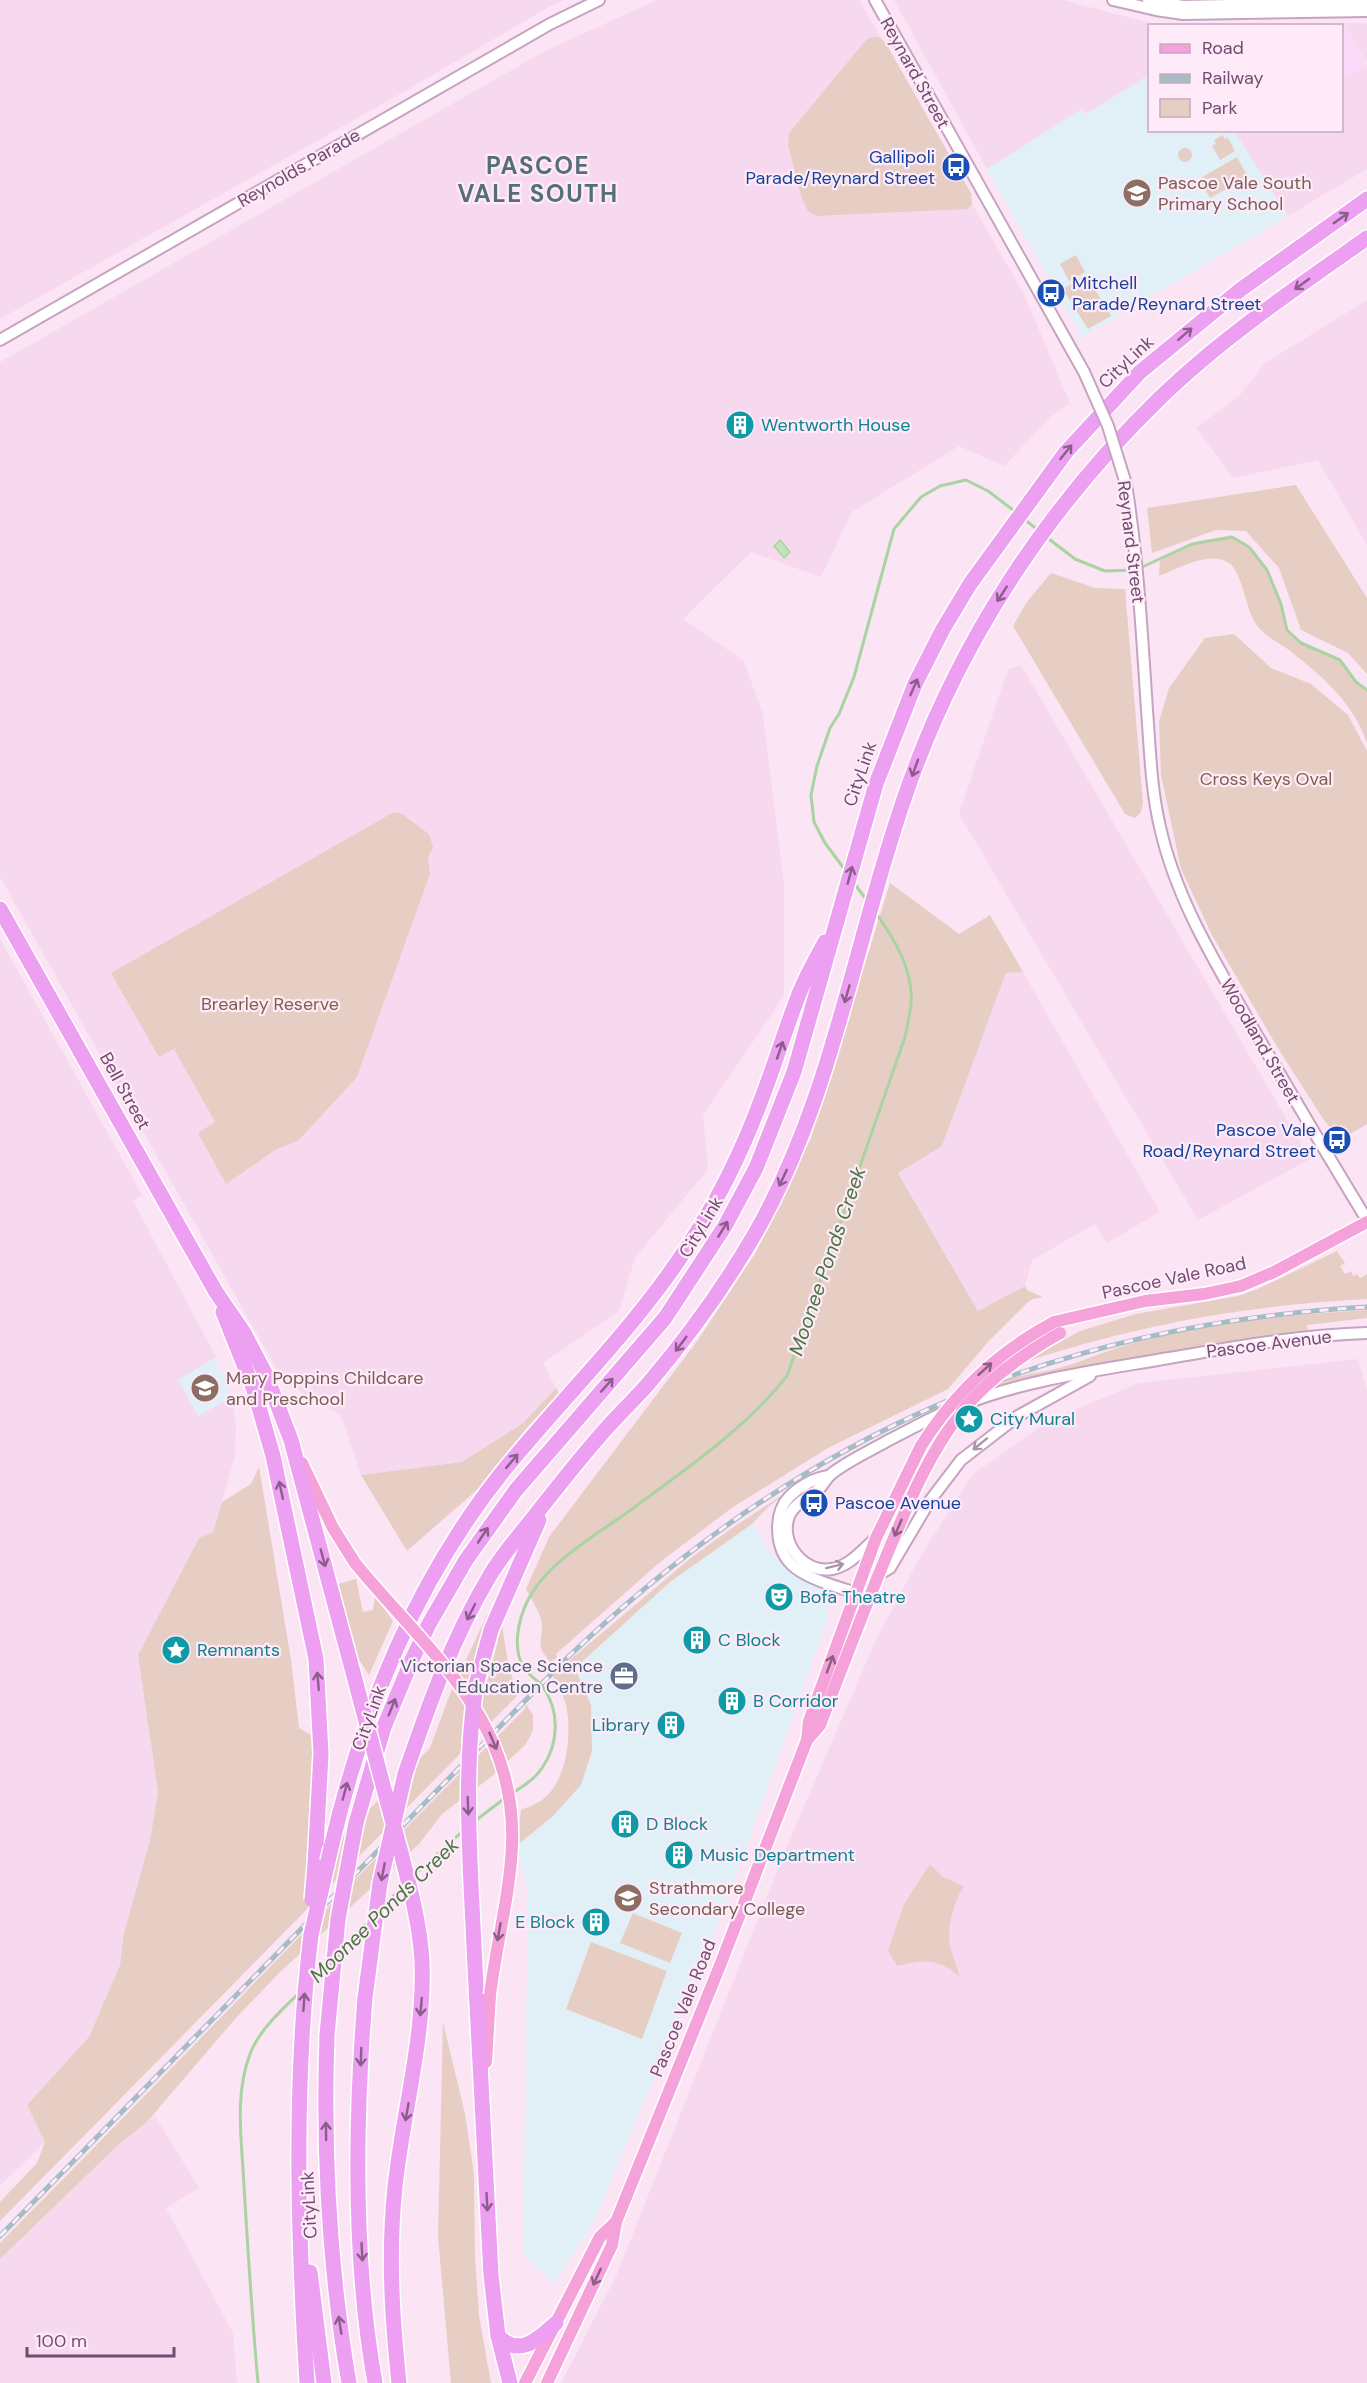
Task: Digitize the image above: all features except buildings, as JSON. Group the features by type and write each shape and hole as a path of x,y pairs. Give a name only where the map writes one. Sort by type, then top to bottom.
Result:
{"highway":[{"name":"CityLink","path":"349,2383 337,2307 327,2196 325,2092 327,2035 338,1919 356,1823 384,1727 411,1662 429,1624 466,1560 523,1481 665,1318 725,1226 756,1168 794,1072 876,784 915,684 943,629 970,584 1066,452 1140,372 1240,290 1367,200"},
{"path":"375,2383 365,2303 360,2216 359,2093 364,1998 381,1883 405,1774 438,1681 489,1576 606,1429 676,1350 729,1275 757,1230 783,1178 826,1069 882,869 921,750 945,696 998,600 1034,545 1094,469 1161,397 1246,324 1367,238"},
{"name":"Bell Street","path":"0,909 216,1292 244,1333 270,1384 291,1440 413,1901 422,1959 417,2054 399,2156 392,2221 390,2288 399,2383"},
{"path":"307,2383 300,2257 301,2060 311,1935 331,1848 359,1745 390,1660 412,1612 455,1538 479,1503 526,1445 636,1319 691,1241 740,1150 760,1105 800,993 841,910"},
{"name":"Bell Street","path":"216,1292 254,1390 273,1456 316,1659 320,1697 321,1754 311,1935"},
{"path":"510,2383 498,2336 491,2275 474,1947 468,1780 470,1724 476,1685 491,1630 549,1498"},
{"path":"300,2176 324,2383"},
{"path":"498,2336 511,2345 521,2347 539,2337 556,2323"}],"main road":[{"name":"Pascoe Vale Road","path":"547,2383 612,2245 616,2222 721,1963 807,1740 809,1720 876,1538 921,1446 941,1415 977,1376 1020,1341 1116,1307 1241,1286 1274,1272 1367,1221"},
{"name":"Pascoe Vale Road","path":"807,1740 820,1725 878,1575 920,1475 931,1456 950,1426 980,1391 1057,1328"},
{"path":"291,1440 333,1528 355,1563 470,1697 490,1732 498,1752 509,1793 512,1848 490,1995 484,2144"},
{"name":"Pascoe Vale Road","path":"525,2383 600,2237 616,2222"}],"street":[{"name":"Reynolds Parade","path":"0,340 550,24 599,0"},
{"name":"Reynard Street","path":"875,0 1084,372 1108,426 1126,484 1133,535 1152,766 1159,826 1167,856"},
{"path":"1113,0 1184,14 1367,11"},
{"path":"1148,0 1183,6 1367,2"},
{"name":"Woodland Street","path":"1167,856 1183,899 1214,962 1367,1221"},
{"name":"Pascoe Avenue","path":"876,1538 850,1561 832,1569 813,1567 797,1556 788,1537 789,1517 796,1506 830,1476 871,1450 962,1404 1016,1388 1101,1370 1243,1345 1312,1336 1367,1333"},
{"name":"Pascoe Avenue","path":"878,1575 890,1568 929,1502 961,1460 1018,1416 1101,1370"},
{"name":"Pascoe Avenue","path":"830,1476 817,1478 788,1498 779,1520 779,1539 786,1557 801,1572 869,1597"}],"shaded area":[{"path":"0,0 565,0 547,8 400,94 0,319"},
{"path":"657,0 859,0 971,193 972,204 1024,294 1070,403 1052,416 1004,466 959,446 852,512 821,577 751,552 683,619 744,661 763,715 784,885 784,996 703,1115 708,1169 635,1258 619,1311 543,1363 556,1388 523,1423 462,1462 361,1475 341,1415 284,1382 0,877 0,362 547,50"},
{"path":"894,0 1063,0 1154,24 1148,24 1148,78 1086,114 1082,109 987,169"},
{"path":"1343,23 1367,23 1367,63"},
{"path":"1343,23 1367,65 1343,78 1343,24 1268,24"},
{"path":"1367,65 1367,169 1288,216 1235,132 1343,132 1343,78"},
{"name":"Pascoe Vale South Primary School","path":"1147,76 1148,132 1235,132 1288,216 1082,337 987,169 1082,109 1086,114"},
{"path":"1367,300 1367,545 1318,460 1233,478 1196,428 1239,396 1265,363"},
{"path":"780,540 790,552 784,558 774,546"},
{"path":"1021,665 1310,1159 1198,1220 959,814 1008,669"},
{"path":"0,939 142,1195 133,1201 216,1357 179,1380 198,1416 231,1397 236,1423 235,1456 213,1532 199,1538 138,1655 158,1792 150,1840 124,1933 120,1965 89,2037 27,2105 45,2142 0,2186"},
{"path":"1023,972 1160,1212 1107,1243 1095,1224 1032,1260 1025,1286 978,1311 898,1172 942,1146 1006,973"},
{"name":"Mary Poppins Childcare and Preschool","path":"216,1357 231,1397 198,1416 178,1380"},
{"path":"1358,1359 1367,1389 1367,2383 561,2383 617,2274 786,1848 876,1640 921,1555 973,1474 1050,1420 1139,1383"},
{"name":"Strathmore Secondary College","path":"752,1524 775,1558 801,1577 828,1588 827,1620 725,1907 595,2219 554,2284 523,2254 528,1890 516,1846 552,1817 581,1785 592,1751 591,1705 575,1668 670,1582"},
{"path":"155,2116 199,2188 166,2208 233,2333 237,2383 0,2383 0,2259 119,2143"}],"green space":[{"path":"879,37 885,42 971,193 972,204 967,209 816,216 808,211 802,199 788,145 789,133 866,40"},
{"path":"1223,135 1225,139 1228,138 1235,151 1220,160 1212,146 1216,144 1214,140"},
{"path":"1182,148 1188,148 1192,155 1188,162 1182,162 1178,158 1178,152"},
{"path":"1237,157 1248,177 1210,198 1199,179"},
{"path":"1076,255 1085,272 1069,281 1060,264"},
{"path":"1086,275 1111,316 1088,329 1063,289"},
{"path":"1296,485 1367,598 1367,674 1348,653 1301,630 1279,568 1246,531 1216,530 1152,553 1147,508"},
{"path":"1232,537 1249,547 1267,570 1281,604 1287,630 1301,643 1340,660 1356,682 1367,690 1367,743 1354,715 1335,691 1289,650 1259,628 1250,612 1238,575 1229,563 1221,560 1203,560 1159,576 1160,559 1192,544"},
{"path":"1051,573 1095,588 1125,589 1143,803 1141,812 1135,818 1125,814 1013,626 1026,603"},
{"name":"Cross Keys Oval","path":"1234,634 1271,668 1311,684 1348,715 1367,751 1367,1124 1340,1140 1324,1120 1279,1050 1212,935 1181,869 1161,775 1159,722 1169,688 1205,638"},
{"name":"Brearley Reserve","path":"394,812 402,814 429,834 433,847 428,857 430,874 357,1077 299,1140 275,1150 226,1184 198,1133 215,1122 174,1049 159,1057 111,973"},
{"path":"890,883 959,934 990,915 1023,972 1006,973 942,1146 898,1173 978,1311 1025,1286 1027,1290 1043,1297 1027,1303 988,1342 948,1389 828,1448 733,1507 660,1562 556,1654 557,1657 551,1663 541,1648 540,1615 526,1589 549,1537 698,1340 756,1252 811,1138"},
{"path":"1337,1251 1345,1263 1340,1266 1345,1274 1351,1271 1353,1276 1357,1274 1360,1278 1367,1274 1367,1299 1279,1306 1193,1319 1107,1338 1022,1363 1080,1331 1136,1314 1238,1296 1258,1289"},
{"path":"1367,1310 1367,1318 1307,1325 1308,1332 1148,1356 990,1390 1014,1378 1059,1368 1124,1346 1183,1331 1306,1314"},
{"path":"556,1388 559,1393 525,1430 478,1489 407,1551 361,1475 462,1462 523,1423"},
{"path":"259,1467 291,1660 299,1728 313,1736 306,1873 430,1748 450,1694 487,1615 489,1617 472,1684 486,1686 502,1626 517,1696 0,2221 0,2202 37,2163 45,2142 27,2105 89,2037 120,1965 124,1933 150,1840 158,1792 138,1655 199,1538 213,1532 222,1502 251,1484"},
{"path":"808,1478 769,1506 752,1524 670,1582 575,1668 591,1705 592,1751 581,1785 552,1817 516,1846 521,1810 542,1800 551,1791 563,1768 568,1740 567,1713 565,1701 553,1676 692,1557"},
{"path":"356,1579 363,1612 373,1610 375,1596 393,1621 369,1675 358,1658 338,1584"},
{"path":"526,1704 533,1715 533,1730 526,1744 491,1777 442,1814 419,1844 280,1972 235,2019 146,2123 119,2144 0,2259 0,2243 525,1709"},
{"path":"930,1864 943,1877 964,1886 954,1907 949,1938 960,1977 938,1963 923,1961 897,1966 888,1950 904,1904"},
{"path":"633,1913 682,1933 670,1963 620,1943"},
{"path":"591,1942 667,1971 642,2039 566,2009"},
{"path":"443,2022 465,2114 474,2174 475,2256 479,2316 491,2383 451,2383 438,2237"}],"waterway":[{"name":"Moonee Ponds Creek","path":"845,870 825,843 814,822 811,795 817,766 830,728 839,714 854,677 894,529 921,497 940,486 966,480 988,491 1017,513"},
{"name":"Moonee Ponds Creek","path":"1024,519 1038,530"},
{"name":"Moonee Ponds Creek","path":"1045,536 1075,559 1105,571 1134,570"},
{"name":"Moonee Ponds Creek","path":"1140,568 1192,544 1232,537 1249,547 1267,570 1281,604 1287,630 1301,643 1340,660 1356,682 1367,690"},
{"name":"Moonee Ponds Creek","path":"854,883 868,902"},
{"name":"Moonee Ponds Creek","path":"511,1794 539,1772 548,1759 554,1738 555,1717 549,1696 541,1684 524,1668 518,1652 521,1618 535,1588 559,1562 574,1550 673,1479 734,1431 787,1376 905,1037 909,1017 911,992 906,967 896,944 875,912"},
{"name":"Moonee Ponds Creek","path":"475,1821 505,1798"},
{"name":"Moonee Ponds Creek","path":"412,1877 463,1831"},
{"name":"Moonee Ponds Creek","path":"383,1907 403,1886"},
{"name":"Moonee Ponds Creek","path":"341,1950 370,1920"},
{"name":"Moonee Ponds Creek","path":"312,1980 328,1963"},
{"name":"Moonee Ponds Creek","path":"258,2383 241,2136 242,2086 254,2045 271,2021 299,1993"}],"railway":[{"path":"0,2236 566,1659 654,1581 744,1513 837,1455 933,1407 1034,1368 1140,1339 1250,1318 1367,1307"}],"place":[{"name":"Gallipoli Parade/Reynard Street","path":"956,167"},
{"name":"Pascoe Vale South Primary School","path":"1137,193"},
{"name":"Mitchell Parade/Reynard Street","path":"1051,293"},
{"name":"Wentworth House","path":"740,425"},
{"name":"Pascoe Vale Road/Reynard Street","path":"1337,1140"},
{"name":"Mary Poppins Childcare and Preschool","path":"205,1388"},
{"name":"City Mural","path":"969,1419"},
{"name":"Pascoe Avenue","path":"814,1503"},
{"name":"Bofa Theatre","path":"779,1597"},
{"name":"C Block","path":"697,1640"},
{"name":"Remnants","path":"176,1650"},
{"name":"Victorian Space Science Education Centre","path":"624,1676"},
{"name":"B Corridor","path":"732,1701"},
{"name":"Library","path":"671,1725"},
{"name":"D Block","path":"625,1824"},
{"name":"Music Department","path":"679,1855"},
{"name":"Strathmore Secondary College","path":"628,1898"},
{"name":"E Block","path":"596,1922"}],"district":[{"name":"PASCOE VALE SOUTH","path":"538,180"}]}
